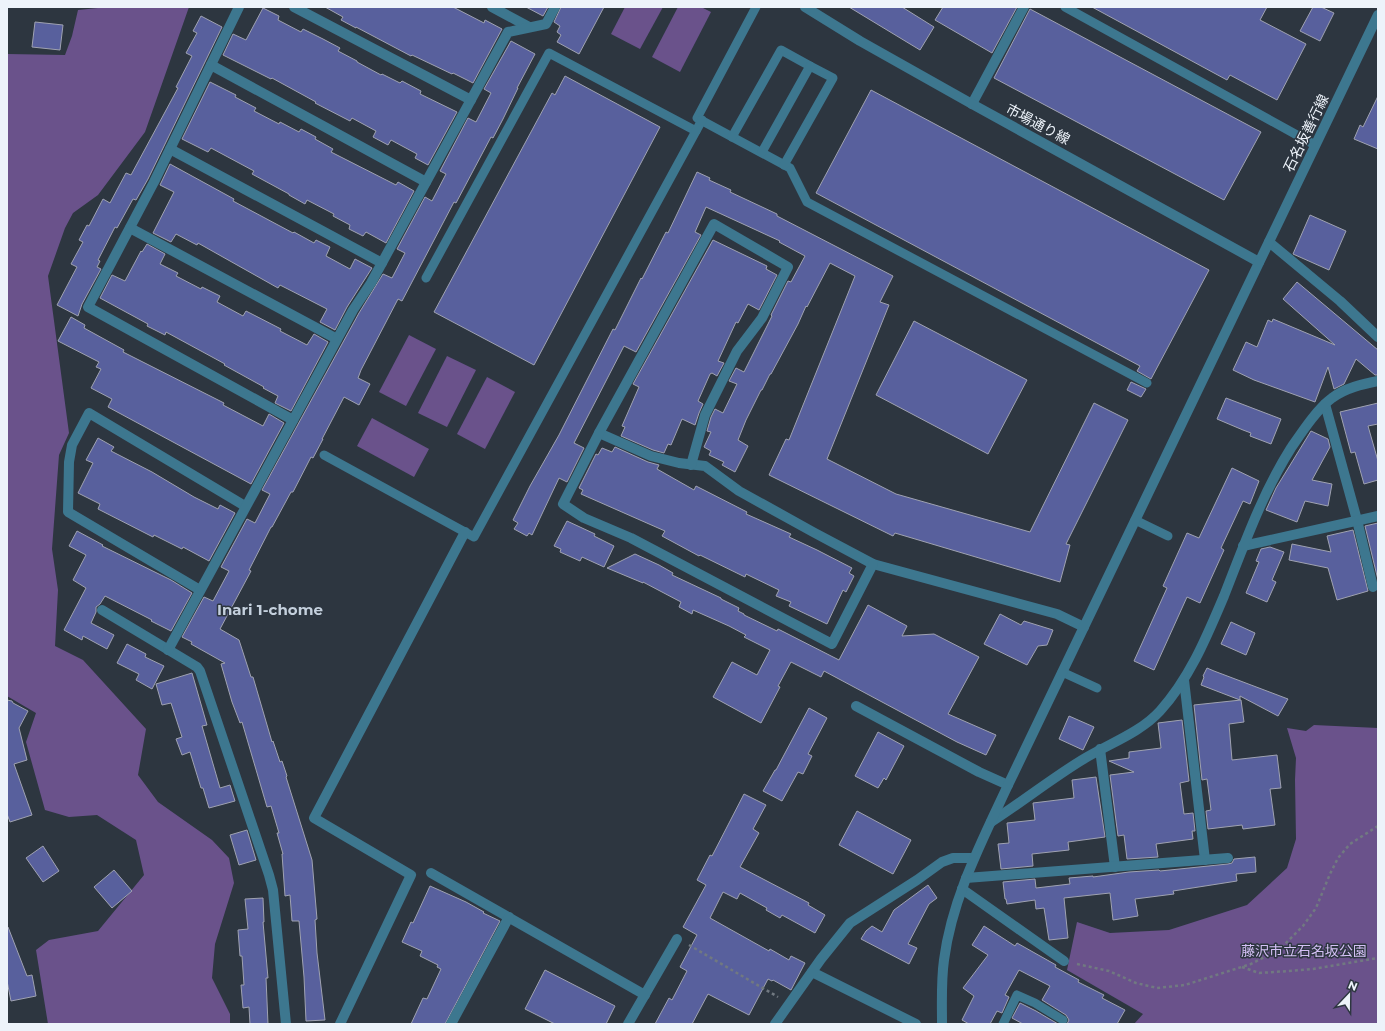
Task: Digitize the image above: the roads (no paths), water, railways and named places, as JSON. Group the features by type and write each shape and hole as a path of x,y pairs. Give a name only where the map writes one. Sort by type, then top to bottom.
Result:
{"street":[{"path":"239,7 170,149 88,307 293,420"},
{"path":"294,7 471,100"},
{"path":"492,7 529,27"},
{"path":"168,650 245,506 337,339 382,263 508,32 546,24 555,7"},
{"name":"市場通り線","path":"805,7 860,41 972,104 1259,262"},
{"path":"972,104 1024,7"},
{"name":"石名坂善行線","path":"942,1024 944,960 954,916 962,889 974,858 1378,15"},
{"path":"211,65 426,182"},
{"path":"170,149 382,263"},
{"path":"691,465 705,416 738,351 762,318 788,267 714,224 599,433 563,504 584,518 631,538 832,644 873,564"},
{"path":"130,228 337,339"},
{"path":"1269,242 1340,301 1378,338"},
{"path":"991,822 1058,775 1100,749 1143,726 1160,711 1184,680 1207,637 1260,505 1278,468 1300,435 1325,404 1333,397 1347,390 1378,381"},
{"path":"1325,404 1358,520 1373,587"},
{"path":"200,590 68,512 69,462 72,444 89,413 245,506"},
{"path":"599,433 651,456 669,461 705,466 739,491 873,564 1058,614 1084,627"},
{"path":"1243,546 1378,516"},
{"path":"340,1024 412,874 314,818 465,532"},
{"path":"102,610 197,667 200,671 273,890 286,1024"},
{"path":"1184,680 1205,860"},
{"path":"856,706 979,772 1008,785"},
{"path":"1100,749 1114,866"},
{"path":"775,1024 821,959 850,923 942,862 953,858 974,858"},
{"path":"966,878 1228,858"},
{"path":"431,873 645,995"},
{"path":"962,889 1064,961"},
{"path":"451,1024 509,918"},
{"path":"628,1024 677,939"},
{"path":"812,972 916,1024"}],"lane":[{"path":"756,7 697,118 790,168 807,202 1147,383"},
{"path":"1065,7 1315,146"},
{"path":"732,137 781,50 833,78 784,165"},
{"path":"426,278 550,53 696,131"},
{"path":"762,152 810,66"},
{"path":"324,455 474,537 702,120"},
{"path":"1135,520 1168,536"},
{"path":"1062,672 1097,688"},
{"path":"1003,1024 1017,995 1035,1003 1062,1020"}],"district":[{"name":"Inari 1-chome","path":"270,610"}],"park label":[{"name":"藤沢市立石名坂公園","path":"1304,951"}]}
